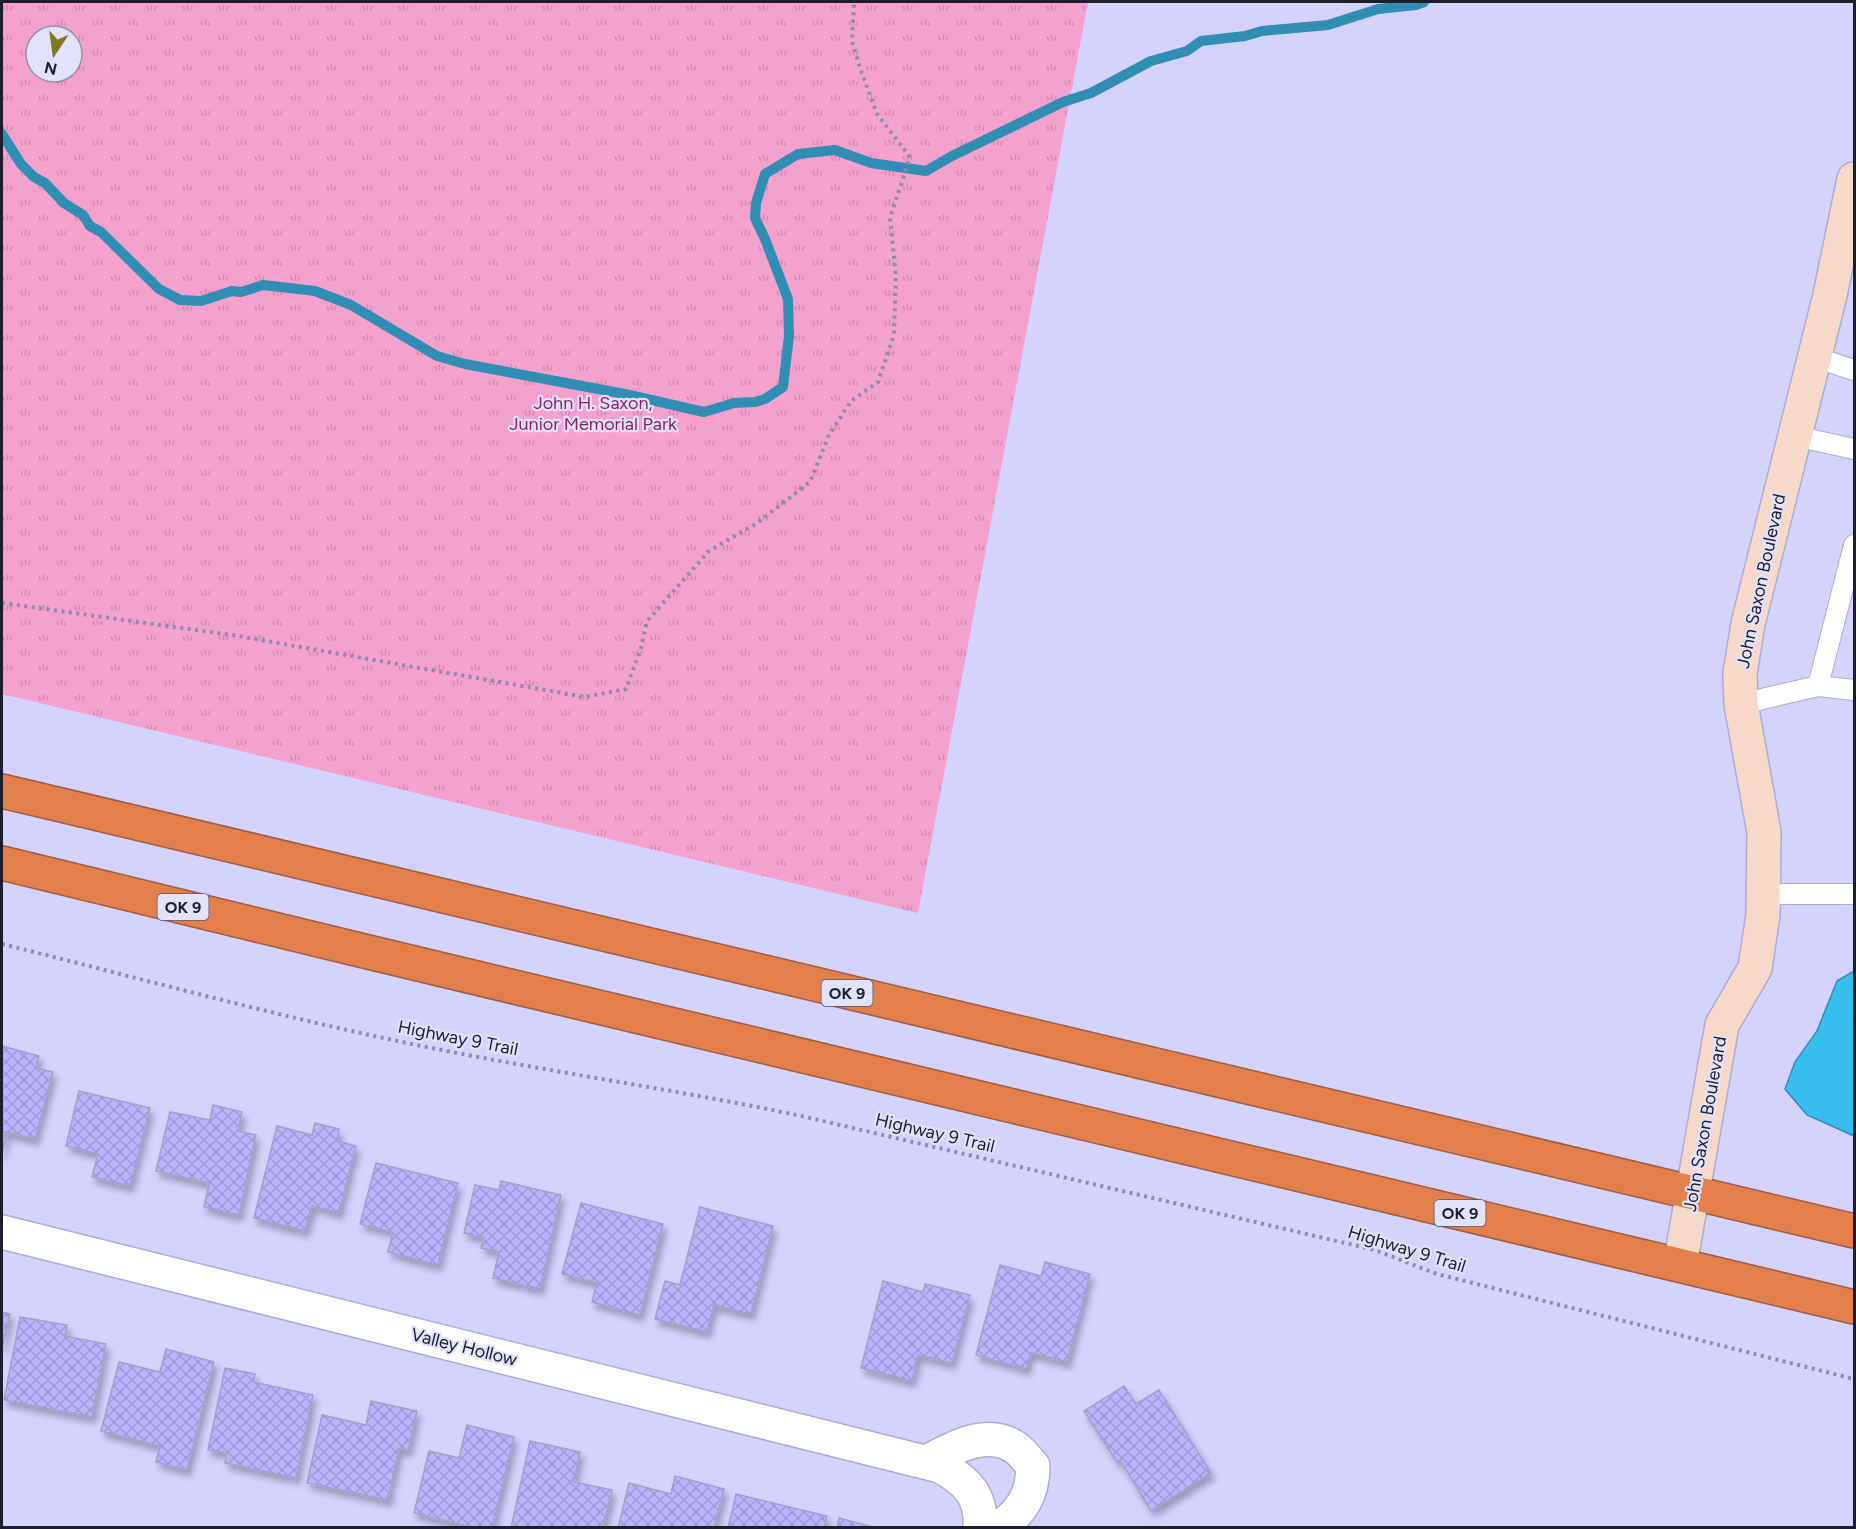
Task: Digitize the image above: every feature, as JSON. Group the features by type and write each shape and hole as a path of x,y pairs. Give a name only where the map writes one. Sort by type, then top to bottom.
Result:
{"highway":[{"name":"OK 9","path":"2,791 1854,1232"},
{"name":"OK 9","path":"2,863 1854,1307"}],"street":[{"name":"John Saxon Boulevard","path":"1680,1265 1722,1025 1755,968 1763,915 1764,832 1741,704 1740,674 1748,624 1830,295 1854,179"},
{"name":"Valley Hollow","path":"2,1232 927,1462 957,1475 970,1486 977,1500 980,1527"},
{"path":"927,1462 953,1448 981,1440 999,1440 1014,1446 1033,1466 1033,1479 1029,1494 1010,1520 999,1527"}],"lane":[{"path":"1814,357 1854,370"},
{"path":"1795,436 1854,449"},
{"path":"1818,686 1854,545"},
{"path":"1741,704 1818,686 1854,690"},
{"path":"1764,894 1854,894"}],"path":[{"path":"2,603 232,635 585,697 626,689 641,648 647,621 709,551 758,523 810,482 829,435 851,401 878,382 894,335 896,276 890,218 910,157 877,114 860,68 852,41 854,2"},
{"name":"Highway 9 Trail","path":"2,944 366,1033 462,1054 806,1116 1375,1250 1437,1274 1854,1379"}],"green space":[{"name":"John H. Saxon, Junior Memorial Park","path":"2,2 1088,2 918,913 2,694"}],"water":[{"path":"1854,973 1854,1136 1807,1115 1785,1089 1795,1062 1817,1031 1837,981"}],"building":[{"path":"2,1046 39,1056 36,1068 53,1072 35,1139 7,1132 2,1153"},
{"path":"79,1091 150,1108 130,1186 92,1177 98,1154 66,1146"},
{"path":"213,1105 242,1112 238,1131 256,1135 239,1215 204,1207 209,1183 156,1171 170,1112 210,1120"},
{"path":"315,1123 339,1129 337,1141 356,1146 339,1213 312,1206 305,1231 254,1218 277,1126 312,1135"},
{"path":"376,1163 458,1183 438,1265 388,1252 393,1232 360,1224"},
{"path":"501,1181 561,1195 540,1289 493,1278 499,1252 481,1248 484,1238 464,1233 475,1185 499,1190"},
{"path":"581,1203 663,1224 640,1315 592,1302 597,1283 562,1274"},
{"path":"700,1207 773,1226 751,1314 714,1305 707,1332 655,1319 665,1281 680,1285"},
{"path":"1045,1262 1090,1274 1067,1362 1031,1353 1026,1369 976,1355 1000,1265 1041,1276"},
{"path":"883,1281 923,1292 925,1284 970,1295 952,1363 918,1355 912,1381 861,1368"},
{"path":"2,1312 10,1314 2,1348"},
{"path":"20,1317 67,1325 65,1336 106,1344 92,1417 4,1400"},
{"path":"166,1349 214,1362 187,1470 156,1462 160,1446 101,1431 119,1362 160,1372"},
{"path":"225,1368 255,1374 253,1382 313,1395 296,1478 225,1463 227,1453 208,1450"},
{"path":"1124,1386 1136,1404 1159,1390 1211,1473 1151,1511 1120,1460 1117,1462 1084,1411"},
{"path":"371,1401 417,1411 408,1451 399,1448 388,1500 307,1483 322,1415 366,1425"},
{"path":"467,1425 514,1437 492,1528 474,1528 414,1513 429,1451 459,1458"},
{"path":"530,1441 580,1452 574,1482 612,1490 603,1528 511,1528"},
{"path":"675,1476 724,1489 714,1528 618,1528 629,1483 671,1494"},
{"path":"736,1494 827,1516 824,1528 728,1528"},
{"path":"839,1518 876,1528 837,1528"}],"waterway":[{"path":"2,134 21,164 34,177 45,183 64,203 83,215 90,226 101,232 159,289 180,300 201,301 232,291 241,292 263,285 315,291 351,305 437,356 465,364 625,394 704,412 734,403 765,399 783,387 789,336 788,299 755,218 756,203 765,174 798,154 835,150 871,163 926,171 1063,102 1091,93 1151,61 1187,51 1201,41 1245,36 1262,31 1328,25 1378,9 1424,2"}]}
